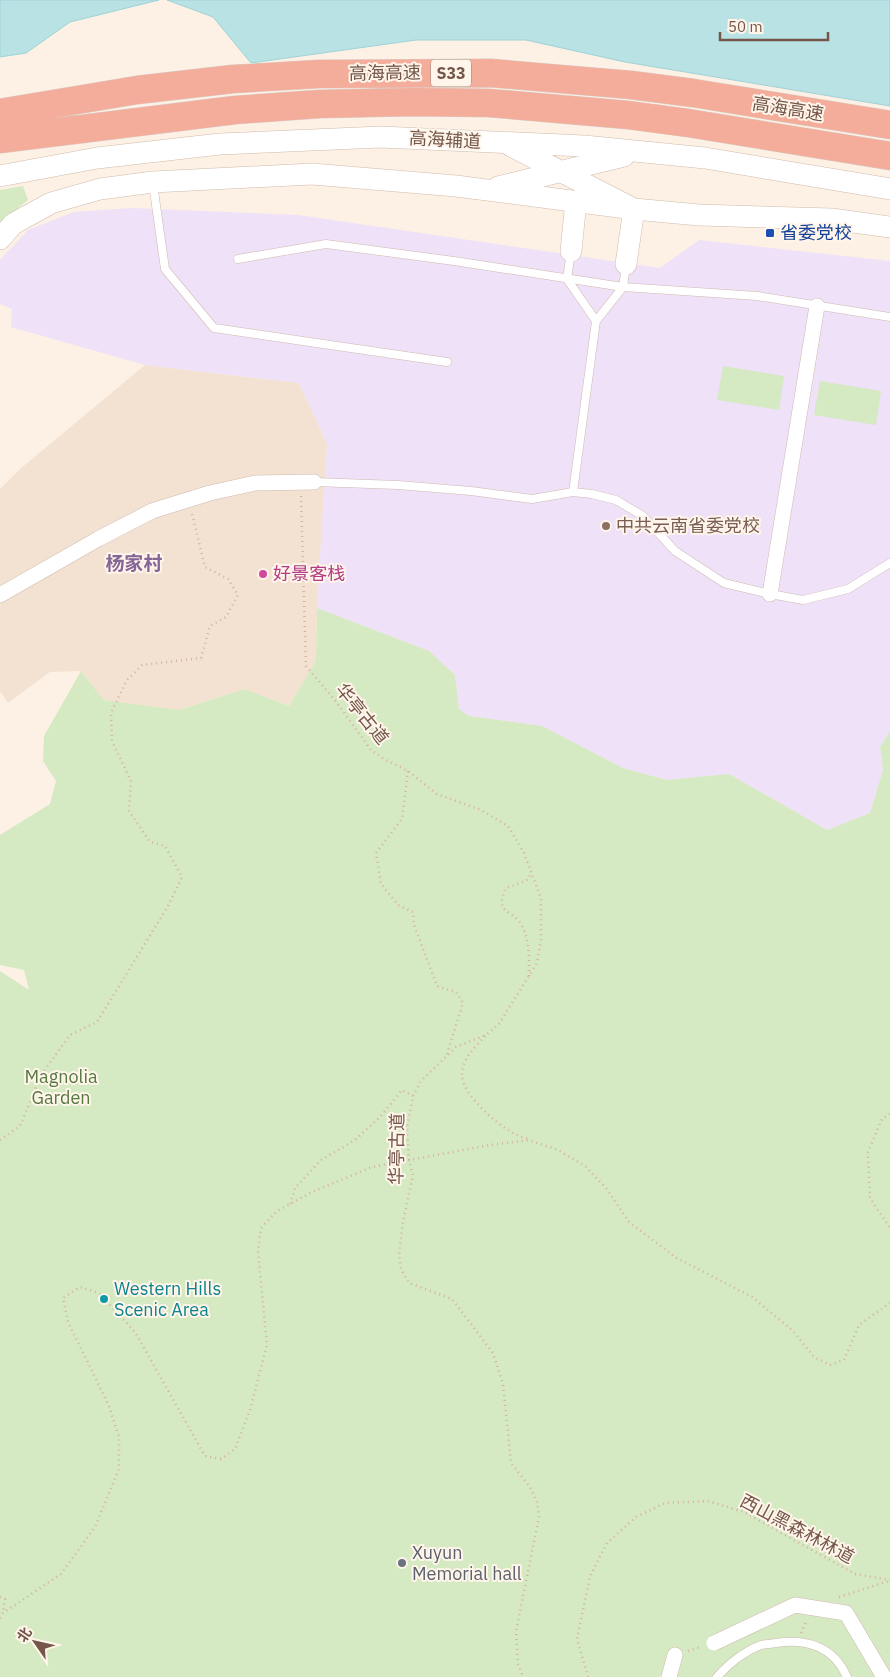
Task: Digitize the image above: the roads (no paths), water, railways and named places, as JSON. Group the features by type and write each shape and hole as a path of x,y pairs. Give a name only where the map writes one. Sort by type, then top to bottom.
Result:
{"highway":[{"name":"高海高速","path":"0,113 137,90 233,80 319,74 491,73 640,86 890,125"},
{"name":"高海高速","path":"0,139 245,109 320,104 489,103 654,119 890,156"}],"main road":[{"name":"高海辅道","path":"0,176 97,158 220,144 381,137 584,146 705,158 890,189"},
{"path":"504,142 634,209"},
{"path":"486,190 640,152"},
{"path":"0,239 13,224 51,203 100,189 153,182 312,174 486,190 634,209 699,215 832,219 890,227"},
{"path":"571,251 576,201"},
{"path":"626,264 634,209"}],"street":[{"path":"770,594 817,306"},
{"path":"0,595 98,539 152,511 210,493 255,483 308,481"},
{"path":"714,1643 795,1605 846,1613 884,1677"},
{"path":"669,1677 675,1655"}],"lane":[{"path":"153,182 165,269 214,328 447,362"},
{"path":"238,259 326,244 454,261 623,287 757,296 890,318"},
{"path":"571,251 567,279 596,321"},
{"path":"573,492 596,321 623,287 626,264"},
{"path":"308,481 398,485 471,491 532,499 573,492 592,494 616,500 643,516 675,551 724,583 804,600 848,588 890,563"},
{"path":"717,1677 728,1664 761,1645 793,1640 824,1649 841,1664 847,1677"}],"water":[{"path":"0,0 159,0 70,22 26,53 0,57"},
{"path":"167,0 890,0 890,106 625,62 526,40 416,40 251,63 213,17"}],"place":[{"name":"省委党校","path":"770,233"},
{"name":"中共云南省委党校","path":"606,526"},
{"name":"好景客栈","path":"263,574"},
{"name":"Western Hills Scenic Area","path":"104,1299"},
{"name":"Xuyun Memorial hall","path":"402,1563"}],"district":[{"name":"杨家村","path":"134,563"}],"park label":[{"name":"Magnolia Garden","path":"61,1087"}]}
